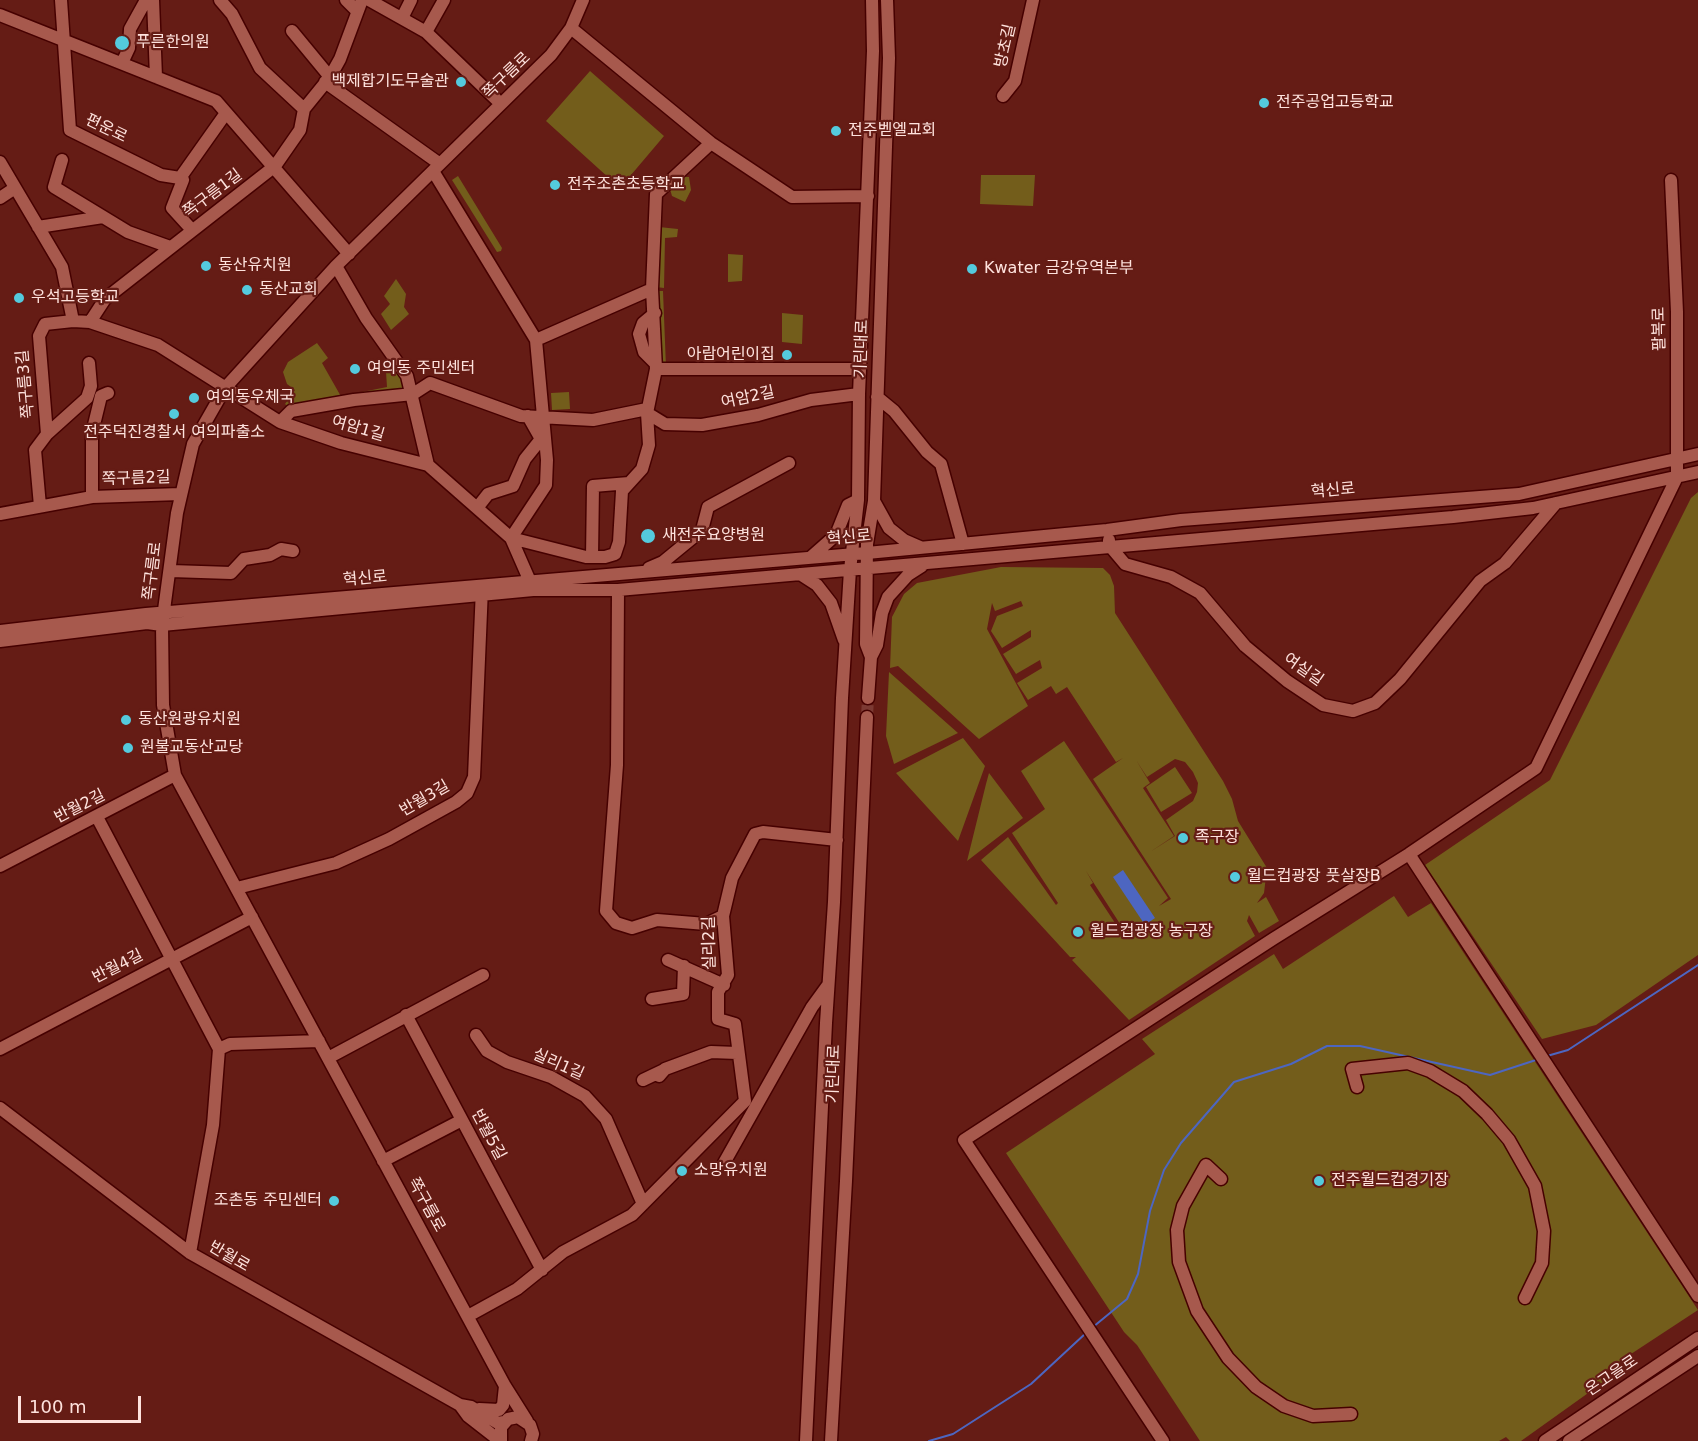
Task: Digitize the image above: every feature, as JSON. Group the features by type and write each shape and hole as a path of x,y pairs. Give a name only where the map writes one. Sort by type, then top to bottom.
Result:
{"street":[{"name":"편운로","path":"61,0 70,130 161,175 180,178"},
{"path":"122,63 129,48 130,29 146,0"},
{"path":"153,0 156,77"},
{"path":"220,0 232,14 260,68 304,109 328,80 352,28 359,5 346,0"},
{"path":"369,0 426,32 501,104"},
{"path":"402,18 411,0"},
{"path":"426,32 444,0"},
{"name":"쪽구름로","path":"505,1386 175,776 163,705 163,619 180,494 193,444 225,388 336,266 551,55 571,28 583,0"},
{"name":"기린대로","path":"806,1438 850,570 858,500 859,394 873,51 872,0"},
{"name":"기린대로","path":"868,698 871,657 866,644 867,553 874,501 889,58 887,0"},
{"name":"방초길","path":"1003,96 1015,81 1034,0"},
{"path":"0,15 63,38 216,101 275,166 349,254"},
{"path":"571,28 711,143 792,197 868,196"},
{"path":"292,31 328,80 436,168 536,340 548,460 546,485 511,538"},
{"name":"쪽구름1길","path":"90,322 105,299 275,166 300,130 304,109"},
{"path":"192,230 172,208 183,180 180,178 226,113"},
{"path":"629,483 593,486 589,557 610,556 618,548 622,491 642,469 650,445 647,411 656,366 652,289 656,194 711,143"},
{"path":"62,160 54,187 128,232 170,247"},
{"path":"0,162 62,267 73,321 90,322 158,345 225,388"},
{"name":"팔복로","path":"1671,180 1677,312 1677,477"},
{"path":"0,198 15,188"},
{"path":"38,227 103,217"},
{"path":"336,266 366,318 407,376 414,394 428,465"},
{"path":"536,340 652,289"},
{"name":"쪽구름3길","path":"47,434 39,336 45,324 73,321"},
{"path":"40,506 35,450 47,434 87,398 91,386 89,363"},
{"name":"기린대로","path":"656,366 860,369"},
{"path":"280,422 291,411 354,400 414,394 430,383 528,417 593,420 647,411"},
{"name":"여암1길","path":"225,388 280,422 341,443 428,465 511,538 532,585"},
{"name":"쪽구름2길","path":"92,497 92,433 100,396 108,393"},
{"name":"여암2길","path":"647,411 665,424 702,425 758,415 811,400 859,394"},
{"path":"877,397 894,411 927,452 941,464 963,544"},
{"path":"477,508 488,494 513,486 525,459 540,438 528,417"},
{"name":"혁신로","path":"0,631 163,619 482,590 649,571 1107,530 1181,520 1519,494 1698,454"},
{"path":"649,571 647,569 663,562 702,530 708,507 789,463"},
{"name":"혁신로","path":"532,585 618,590 923,565 1109,545 1453,517 1533,508 1698,472"},
{"path":"1163,1441 964,1140 1273,939 1409,854 1536,768 1677,477"},
{"name":"쪽구름2길","path":"0,514 92,497 180,494"},
{"path":"809,558 836,535 848,505 858,500"},
{"path":"874,501 889,528 904,540 921,547"},
{"name":"여실길","path":"1109,545 1125,564 1171,577 1200,593 1245,646 1287,681 1323,705 1353,711 1376,703 1400,679 1480,580 1505,563 1556,503"},
{"path":"1107,530 1109,545"},
{"name":"여암1길","path":"511,538 589,557"},
{"path":"171,571 231,573 244,560 270,555 281,549 293,551"},
{"path":"871,657 878,645 882,613 888,597 908,575 923,565"},
{"path":"800,574 817,585 831,603 846,647"},
{"name":"반월3길","path":"237,888 336,863 389,839 456,802 467,793 474,777 482,590"},
{"path":"618,590 616,765 606,911 616,923 632,928 657,920 706,924 723,916"},
{"name":"혁신로","path":"0,641 147,624 163,619"},
{"name":"기린대로","path":"831,1437 846,1181 867,717"},
{"name":"반월2길","path":"0,866 175,776"},
{"path":"97,817 170,960 219,1049 213,1125 190,1253"},
{"name":"실리2길","path":"750,1104 737,1053 735,1024 718,1019 718,992 728,975 723,916 732,878 755,834 763,832 837,840"},
{"path":"1409,854 1698,1296"},
{"name":"반월4길","path":"0,1048 252,917"},
{"name":"실리2길","path":"668,960 724,984"},
{"name":"실리2길","path":"652,999 683,994 684,966"},
{"path":"328,1058 483,975"},
{"path":"724,1163 750,1104 828,985"},
{"name":"반월5길","path":"406,1015 542,1270"},
{"name":"실리1길","path":"476,1035 487,1051 507,1062 551,1077 585,1096 606,1119 643,1204"},
{"path":"219,1049 230,1044 319,1041"},
{"path":"643,1080 711,1052 737,1053"},
{"path":"1357,1087 1352,1069 1408,1063 1430,1071 1463,1091 1509,1140 1535,1186 1544,1231 1542,1263 1525,1298"},
{"path":"468,1316 517,1290 562,1251 632,1215 750,1104"},
{"name":"반월로","path":"0,1108 190,1253 460,1405"},
{"path":"383,1161 462,1120"},
{"path":"1221,1179 1206,1165 1183,1206 1177,1230 1179,1262 1197,1311 1228,1358 1256,1388 1284,1406 1313,1416 1351,1414"},
{"name":"온고을로","path":"1545,1441 1698,1338"},
{"name":"온고을로","path":"1569,1441 1698,1356"},
{"path":"460,1405 474,1409 500,1410 503,1405 505,1386"},
{"path":"501,1441 500,1432 511,1411 505,1386"},
{"path":"505,1386 527,1421 534,1439"},
{"path":"460,1405 468,1416 501,1441"},
{"path":"474,1409 498,1423 518,1417 527,1421"}],"shaded area":[{"path":"590,71 664,136 620,188 546,121"},
{"path":"981,175 1035,175 1033,206 980,204"},
{"path":"458,176 502,248 501,251 497,252 452,180"},
{"path":"678,177 689,177 691,190 685,202 672,196 670,189"},
{"path":"659,227 678,229 677,237 665,238 664,288 656,287"},
{"path":"728,254 743,255 742,281 728,282"},
{"path":"396,279 406,294 404,307 409,314 391,330 381,314 390,304 384,296"},
{"path":"656,291 663,291 666,367 658,367"},
{"path":"782,313 803,315 802,344 782,342"},
{"path":"317,343 328,358 322,363 343,400 291,409 285,404 295,390 287,384 283,372 288,362"},
{"path":"399,367 412,393 343,399 352,394 387,387 386,372"},
{"path":"569,392 570,409 552,410 551,393"},
{"path":"1698,492 1698,955 1596,1025 1542,1039 1425,865 1550,780 1691,498"},
{"path":"1001,567 1103,568 1110,575 1114,586 1115,613 1223,781 1232,799 1238,821 1267,868 1264,893 1257,903 1266,897 1279,921 1259,933 1249,915 1247,921 1255,936 1129,1020 1072,960 1076,957 1070,957 981,860 1008,837 1056,905 1058,903 1012,833 1045,809 1021,771 1064,741 1168,898 1159,906 1171,899 1093,779 1123,758 1116,762 1067,687 1056,694 1051,686 1028,700 1017,683 1042,668 1040,660 1016,674 1003,654 1031,637 1031,630 1002,648 991,631 997,616 1023,606 1021,601 995,611 992,603 987,629 1028,706 979,739 898,666 890,668 892,617 904,594 917,583","holes":["1175,759 1185,762 1193,772 1198,783 1197,792 1193,801 1166,820 1175,836 1150,852 1174,836 1143,788 1150,783 1136,760 1147,777","1086,871 1122,927 1131,921 1133,923 1118,932 1119,929 1090,885 1093,883"]},
{"path":"889,672 958,733 894,764 886,736"},
{"path":"963,738 985,766 958,841 896,773"},
{"path":"1175,767 1192,793 1161,812 1146,787"},
{"path":"989,773 1023,818 967,861 986,784"},
{"name":"전주월드컵경기장","path":"1394,896 1408,917 1431,903 1698,1310 1599,1375 1605,1381 1521,1441 1510,1441 1506,1437 1499,1441 1200,1441 1137,1345 1124,1332 1006,1153 1155,1054 1142,1039 1274,954 1283,969"}],"water":[{"path":"1123,870 1155,918 1145,925 1113,877"}],"waterway":[{"path":"1547,1056 1568,1050 1698,965"},
{"path":"1093,1327 1127,1299 1138,1274 1150,1211 1164,1170 1181,1143 1234,1082 1291,1064 1327,1046 1360,1046 1490,1075 1539,1059"},
{"path":"929,1441 953,1434 1031,1384 1086,1333"}],"tunnel":[{"path":"867,717 868,698"}],"place":[{"name":"푸른한의원","path":"122,43"},
{"name":"백제합기도무술관","path":"461,82"},
{"name":"전주공업고등학교","path":"1264,103"},
{"name":"전주벧엘교회","path":"836,131"},
{"name":"전주조촌초등학교","path":"555,185"},
{"name":"동산유치원","path":"206,266"},
{"name":"Kwater 금강유역본부","path":"972,269"},
{"name":"동산교회","path":"247,290"},
{"name":"우석고등학교","path":"19,298"},
{"name":"아람어린이집","path":"787,355"},
{"name":"여의동 주민센터","path":"355,369"},
{"name":"여의동우체국","path":"194,398"},
{"name":"전주덕진경찰서 여의파출소","path":"174,414"},
{"name":"새전주요양병원","path":"648,536"},
{"name":"동산원광유치원","path":"126,720"},
{"name":"원불교동산교당","path":"128,748"},
{"name":"족구장","path":"1183,838"},
{"name":"월드컵광장 풋살장B","path":"1235,877"},
{"name":"월드컵광장 농구장","path":"1078,932"},
{"name":"소망유치원","path":"682,1171"},
{"name":"전주월드컵경기장","path":"1319,1181"},
{"name":"조촌동 주민센터","path":"334,1201"}]}
